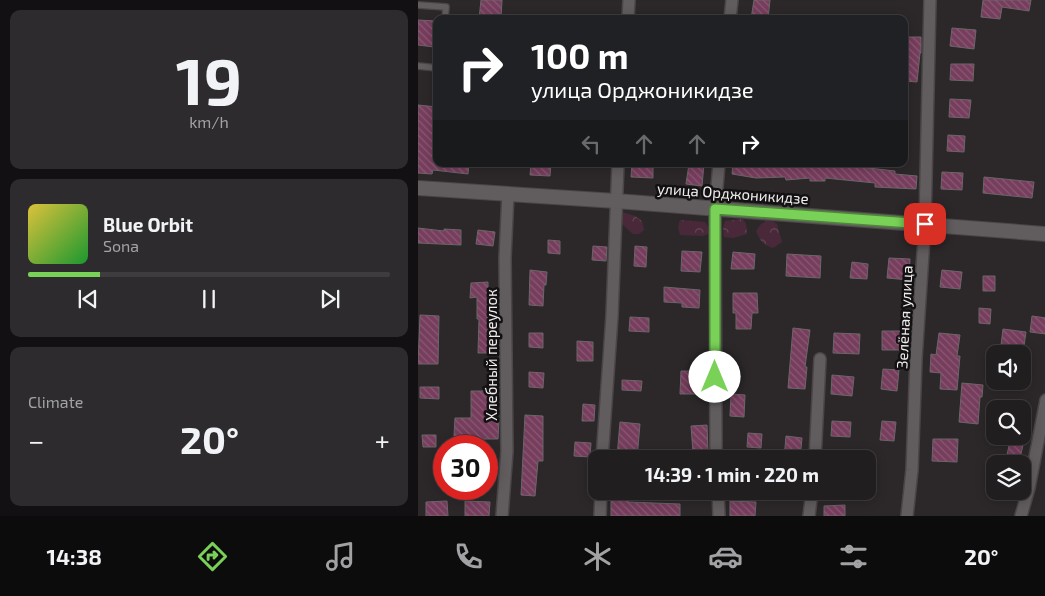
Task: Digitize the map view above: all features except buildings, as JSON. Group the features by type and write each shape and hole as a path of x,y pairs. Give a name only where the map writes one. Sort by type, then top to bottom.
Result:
{"street":[{"path":"628,15 629,0"},
{"path":"730,15 732,0"},
{"name":"Зелёная улица","path":"906,516 912,470 916,359 925,224 930,0"},
{"path":"603,450 612,316 618,167"},
{"path":"716,450 715,209 719,167"},
{"name":"улица Орджоникидзе","path":"418,188 1046,234"},
{"name":"Хлебный переулок","path":"502,516 507,451 506,258 508,194"},
{"path":"815,450 820,359"},
{"path":"1021,516 1029,488 1046,400"},
{"path":"600,516 601,500"},
{"path":"718,500 719,516"},
{"path":"809,516 811,500"}],"lane":[{"path":"418,5 446,7 445,15"},
{"path":"418,66 433,68"}],"green space":[{"path":"622,212 635,216 642,221 644,230 639,234 633,234 623,225 620,217"},
{"path":"743,219 746,224 747,234 733,238 724,237 723,227 725,221"},
{"path":"769,219 777,224 782,242 773,248 762,242 756,231 761,224"},
{"path":"680,220 705,222 709,228 708,234 703,236 680,235 678,227"}],"route":[{"path":"715,377 715,209 925,224"}]}
